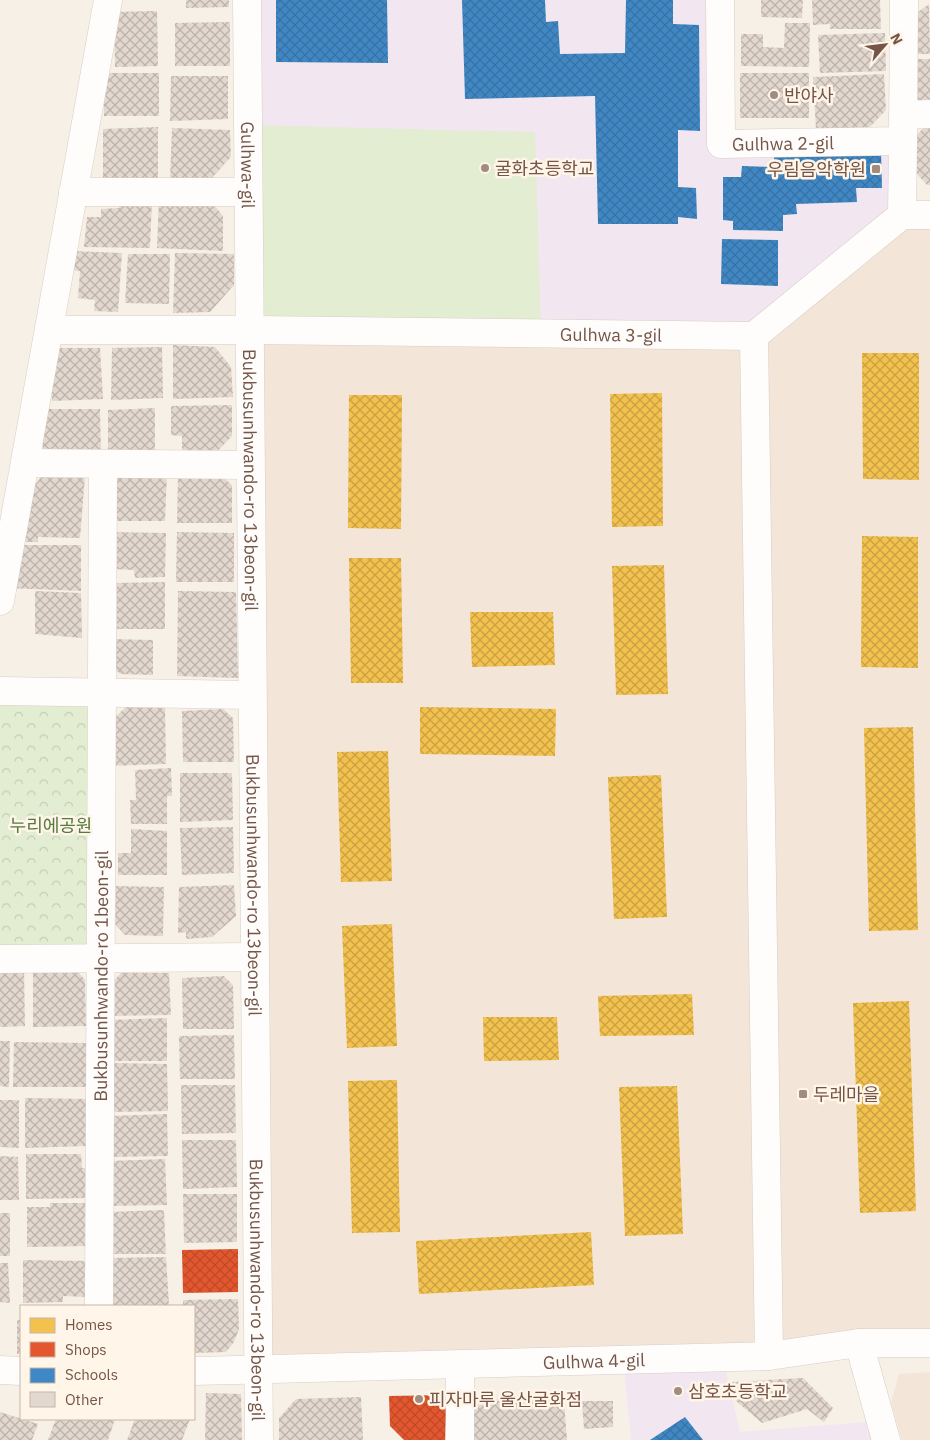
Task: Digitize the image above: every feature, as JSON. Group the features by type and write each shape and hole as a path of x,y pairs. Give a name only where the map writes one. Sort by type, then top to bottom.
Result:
{"street":[{"path":"0,600 108,0"},
{"name":"Gulhwa-gil","path":"247,0 249,330"},
{"name":"Gulhwa 2-gil","path":"720,0 721,144 903,141"},
{"path":"902,215 904,0"},
{"path":"903,114 930,114"},
{"path":"73,192 248,192"},
{"path":"769,1356 754,336 902,215 930,215"},
{"name":"Gulhwa 3-gil","path":"49,330 249,330 754,336"},
{"name":"Bukbusunhwando-ro 13beon-gil","path":"249,330 259,1440"},
{"path":"25,463 250,465"},
{"name":"Bukbusunhwando-ro 1beon-gil","path":"99,1305 103,465"},
{"path":"0,691 252,695"},
{"path":"0,959 254,957"},
{"path":"859,1343 886,1440"},
{"name":"Gulhwa 4-gil","path":"195,1371 257,1371 769,1356 859,1343 930,1343"},
{"path":"460,1365 460,1440"},
{"path":"0,1370 20,1370"}],"shaded area":[{"name":"굴화초등학교","path":"247,0 720,0 722,144 903,141 902,215 754,336 249,330"},
{"path":"902,215 930,215 930,1343 257,1371 249,330"},
{"name":"삼호초등학교","path":"723,1358 740,1432 880,1421 886,1440 631,1440 623,1360"},
{"path":"930,1372 930,1440 902,1440 891,1402 899,1374"}],"green space":[{"path":"248,125 535,132 541,334 249,330"},
{"name":"누리에공원","path":"0,691 102,693 101,958 0,959"}],"building: Homes":[{"path":"862,353 919,353 919,480 863,479"},
{"path":"662,393 663,526 612,527 610,394"},
{"path":"349,395 402,395 401,529 348,528"},
{"path":"862,536 918,537 918,668 861,667"},
{"path":"349,558 401,558 403,683 351,683"},
{"path":"664,565 668,694 616,695 612,566"},
{"path":"470,612 553,612 555,665 472,667"},
{"path":"420,707 556,709 555,756 420,754"},
{"path":"913,727 918,930 869,931 864,728"},
{"path":"388,751 392,881 341,882 337,752"},
{"path":"661,775 667,917 614,919 608,777"},
{"path":"392,924 397,1046 347,1048 342,926"},
{"path":"692,994 694,1035 600,1036 598,996"},
{"path":"909,1001 916,1211 860,1213 853,1003"},
{"path":"483,1017 557,1017 559,1060 484,1061"},
{"path":"397,1080 400,1232 352,1233 348,1081"},
{"path":"677,1086 683,1234 625,1236 619,1087"},
{"path":"591,1232 594,1285 419,1294 416,1241"}],"building: Shops":[{"path":"238,1249 238,1292 183,1293 182,1250"},
{"path":"447,1395 445,1440 404,1440 390,1426 389,1396"}],"building: Schools":[{"path":"276,0 387,0 388,63 276,62"},
{"path":"462,0 545,0 546,22 558,21 560,54 625,53 626,0 673,0 673,24 699,25 700,131 678,130 678,187 696,188 697,219 678,217 678,224 598,224 595,96 465,99"},
{"path":"881,151 882,188 856,188 857,202 796,204 797,214 783,215 783,231 733,230 733,221 723,220 723,177 741,177 742,166 774,167 774,154"},
{"path":"722,239 778,240 778,286 721,284"},
{"path":"685,1417 703,1440 650,1440"}],"building: Other":[{"path":"186,0 229,0 229,7 186,8"},
{"path":"761,0 803,0 802,18 761,17"},
{"path":"812,0 880,0 881,29 830,29 830,24 813,25"},
{"path":"929,4 930,54 907,54 907,20"},
{"path":"157,11 158,66 115,67 114,12"},
{"path":"230,22 230,66 175,66 175,23"},
{"path":"785,23 810,23 809,67 741,66 741,34 763,34 763,47 784,48"},
{"path":"885,33 886,71 820,73 818,35"},
{"path":"904,59 930,59 930,110 905,95"},
{"path":"104,73 159,73 159,116 104,116"},
{"name":"반야사","path":"740,73 809,73 809,118 740,118"},
{"path":"884,74 886,110 869,128 816,130 813,77"},
{"path":"171,76 228,76 228,119 170,121"},
{"path":"930,122 930,185 927,185 916,173 913,140"},
{"path":"158,127 158,180 103,181 103,129"},
{"path":"172,128 230,130 231,157 209,181 170,182"},
{"path":"159,199 210,200 223,216 223,251 157,248"},
{"path":"152,200 150,248 84,247 87,217 101,217 101,209 119,208 120,201"},
{"path":"71,251 122,253 118,312 94,311 95,300 78,298 80,271 70,270"},
{"path":"175,253 234,254 234,285 210,312 173,313"},
{"path":"128,254 170,254 169,304 125,303"},
{"path":"173,345 215,347 231,367 233,397 173,399"},
{"path":"162,347 163,398 111,400 112,348"},
{"path":"50,348 100,348 103,399 52,401"},
{"path":"232,405 232,436 214,455 182,454 182,436 171,435 171,406"},
{"path":"155,408 155,453 108,454 108,410"},
{"path":"43,409 100,409 101,452 43,454"},
{"path":"125,471 167,473 165,521 113,521 111,484"},
{"path":"178,472 218,473 232,485 232,523 177,523"},
{"path":"42,476 85,476 80,538 38,537 38,542 16,542 26,496"},
{"path":"112,532 166,533 165,577 135,578 134,570 113,569"},
{"path":"177,532 234,533 234,582 176,582"},
{"path":"15,545 81,545 81,591 8,588"},
{"path":"165,582 165,629 117,629 116,583"},
{"path":"35,591 81,593 82,638 35,634"},
{"path":"178,591 236,592 238,678 177,676"},
{"path":"111,639 153,640 153,675 120,674 111,665"},
{"path":"165,706 166,764 110,766 111,721 126,707"},
{"path":"223,709 233,718 234,762 183,762 182,711"},
{"path":"171,768 172,796 167,796 167,824 131,824 130,800 136,800 135,770"},
{"path":"180,773 232,773 233,820 180,822"},
{"path":"233,827 234,873 182,875 180,828"},
{"path":"131,829 167,831 167,875 118,875 118,853 131,853"},
{"path":"234,885 236,916 212,937 186,939 186,932 178,933 179,887"},
{"path":"116,886 164,887 163,936 125,935 115,924"},
{"path":"73,966 85,980 86,1026 33,1027 33,968"},
{"path":"24,969 25,1026 0,1027 0,970"},
{"path":"121,973 169,973 171,1015 109,1016 109,986"},
{"path":"224,976 233,985 234,1029 183,1029 182,978"},
{"path":"167,1018 167,1061 110,1061 109,1020"},
{"path":"234,1035 235,1079 180,1079 179,1036"},
{"path":"0,1041 10,1041 9,1087 0,1086"},
{"path":"14,1042 86,1043 87,1087 13,1087"},
{"path":"110,1063 167,1064 168,1111 110,1112"},
{"path":"181,1085 235,1085 236,1133 182,1134"},
{"path":"25,1098 87,1099 87,1146 25,1148"},
{"path":"0,1100 19,1100 19,1148 0,1147"},
{"path":"167,1114 168,1156 110,1157 110,1116"},
{"path":"182,1140 236,1140 237,1187 183,1189"},
{"path":"26,1154 81,1154 82,1168 87,1168 88,1198 26,1199"},
{"path":"0,1156 18,1157 19,1200 0,1200"},
{"path":"165,1159 167,1205 109,1206 109,1161"},
{"path":"183,1194 237,1194 237,1242 184,1243"},
{"path":"50,1203 88,1203 88,1246 27,1247 27,1207 50,1207"},
{"path":"164,1210 166,1254 109,1254 108,1212"},
{"path":"0,1213 10,1213 10,1256 0,1256"},
{"path":"166,1257 169,1305 110,1305 109,1258"},
{"path":"23,1260 89,1261 88,1297 63,1296 63,1302 23,1303"},
{"path":"0,1263 8,1263 10,1303 0,1302"},
{"path":"238,1299 239,1329 234,1342 226,1352 195,1353 195,1305 183,1305 183,1300"},
{"path":"17,1320 20,1320 20,1354 17,1354"},
{"path":"803,1378 833,1408 824,1422 807,1409 762,1423 736,1401 732,1382"},
{"path":"206,1393 241,1394 242,1440 205,1440"},
{"path":"361,1397 363,1440 279,1440 279,1418 296,1399"},
{"path":"468,1398 564,1401 567,1440 469,1440"},
{"path":"582,1401 613,1401 613,1427 584,1429"},
{"path":"0,1412 20,1418 20,1420 38,1424 32,1440 0,1440"},
{"path":"56,1420 115,1420 108,1440 48,1440"},
{"path":"135,1420 190,1420 182,1440 127,1440"}],"place":[{"name":"반야사","path":"774,95"},
{"name":"굴화초등학교","path":"485,168"},
{"name":"우림음악학원","path":"876,169"},
{"name":"두레마을","path":"803,1094"},
{"name":"삼호초등학교","path":"678,1391"},
{"name":"피자마루 울산굴화점","path":"419,1399"}]}
